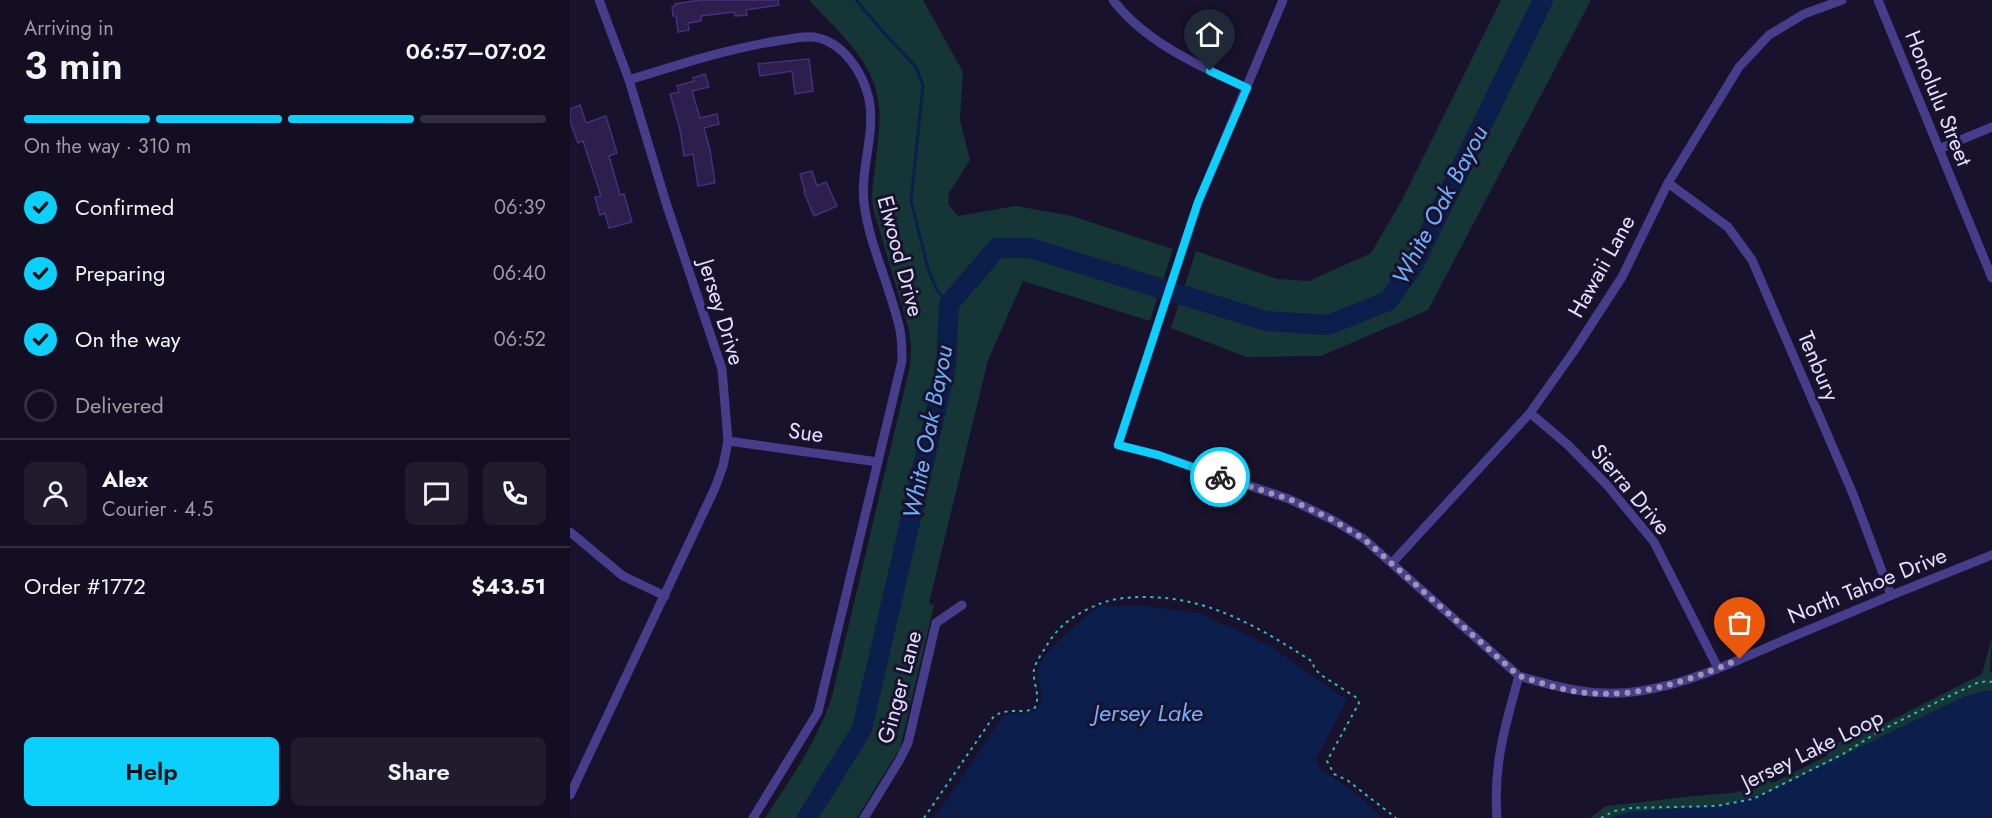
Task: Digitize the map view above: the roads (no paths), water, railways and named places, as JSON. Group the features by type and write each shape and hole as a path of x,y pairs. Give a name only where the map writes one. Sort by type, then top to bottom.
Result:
{"street":[{"name":"Jersey Drive","path":"570,795 573,779 715,488 723,466 728,441 722,369 667,206 629,80 599,0"},
{"path":"1113,0 1121,10 1163,45 1247,88 1283,0"},
{"name":"Hawaii Lane","path":"1392,563 1530,414 1622,277 1668,183 1739,68 1769,35 1804,14 1842,0"},
{"name":"Honolulu Street","path":"1878,0 1992,278"},
{"name":"Elwood Drive","path":"629,80 715,53 804,37 818,38 834,44 851,60 864,81 869,100 870,118 863,190 865,212 901,331 902,362 818,712 753,818"},
{"name":"North Tahoe Drive","path":"1247,88 1198,202 1118,445 1158,455 1289,499 1333,520 1364,539 1519,676 1587,693 1638,692 1678,684 1992,555"},
{"path":"1939,149 1992,127"},
{"name":"Tenbury","path":"1668,183 1728,227 1752,260 1853,494 1891,595"},
{"name":"Sierra Drive","path":"1530,414 1568,445 1607,485 1654,542 1718,668"},
{"name":"Sue","path":"728,441 878,462"},
{"path":"570,532 623,576 664,596"},
{"name":"Ginger Lane","path":"864,818 908,743 936,623 962,605"},
{"path":"1497,818 1495,790 1502,738 1519,676"}],"water":[{"name":"Jersey Lake","path":"1100,606 1145,606 1200,613 1270,646 1347,700 1316,759 1320,768 1359,796 1383,818 934,818 1003,716 1035,712 1041,701 1038,673 1045,656 1063,636"},
{"path":"1992,691 1992,818 1610,818 1629,812 1723,805 1764,794 1963,697"}],"waterway":[{"path":"856,0 916,67 923,86 911,201 928,269 937,290 949,304"},
{"name":"White Oak Bayou","path":"807,818 862,729 946,367 949,304 997,248 1030,248 1266,321 1328,325 1388,301 1413,266 1543,0"}]}
